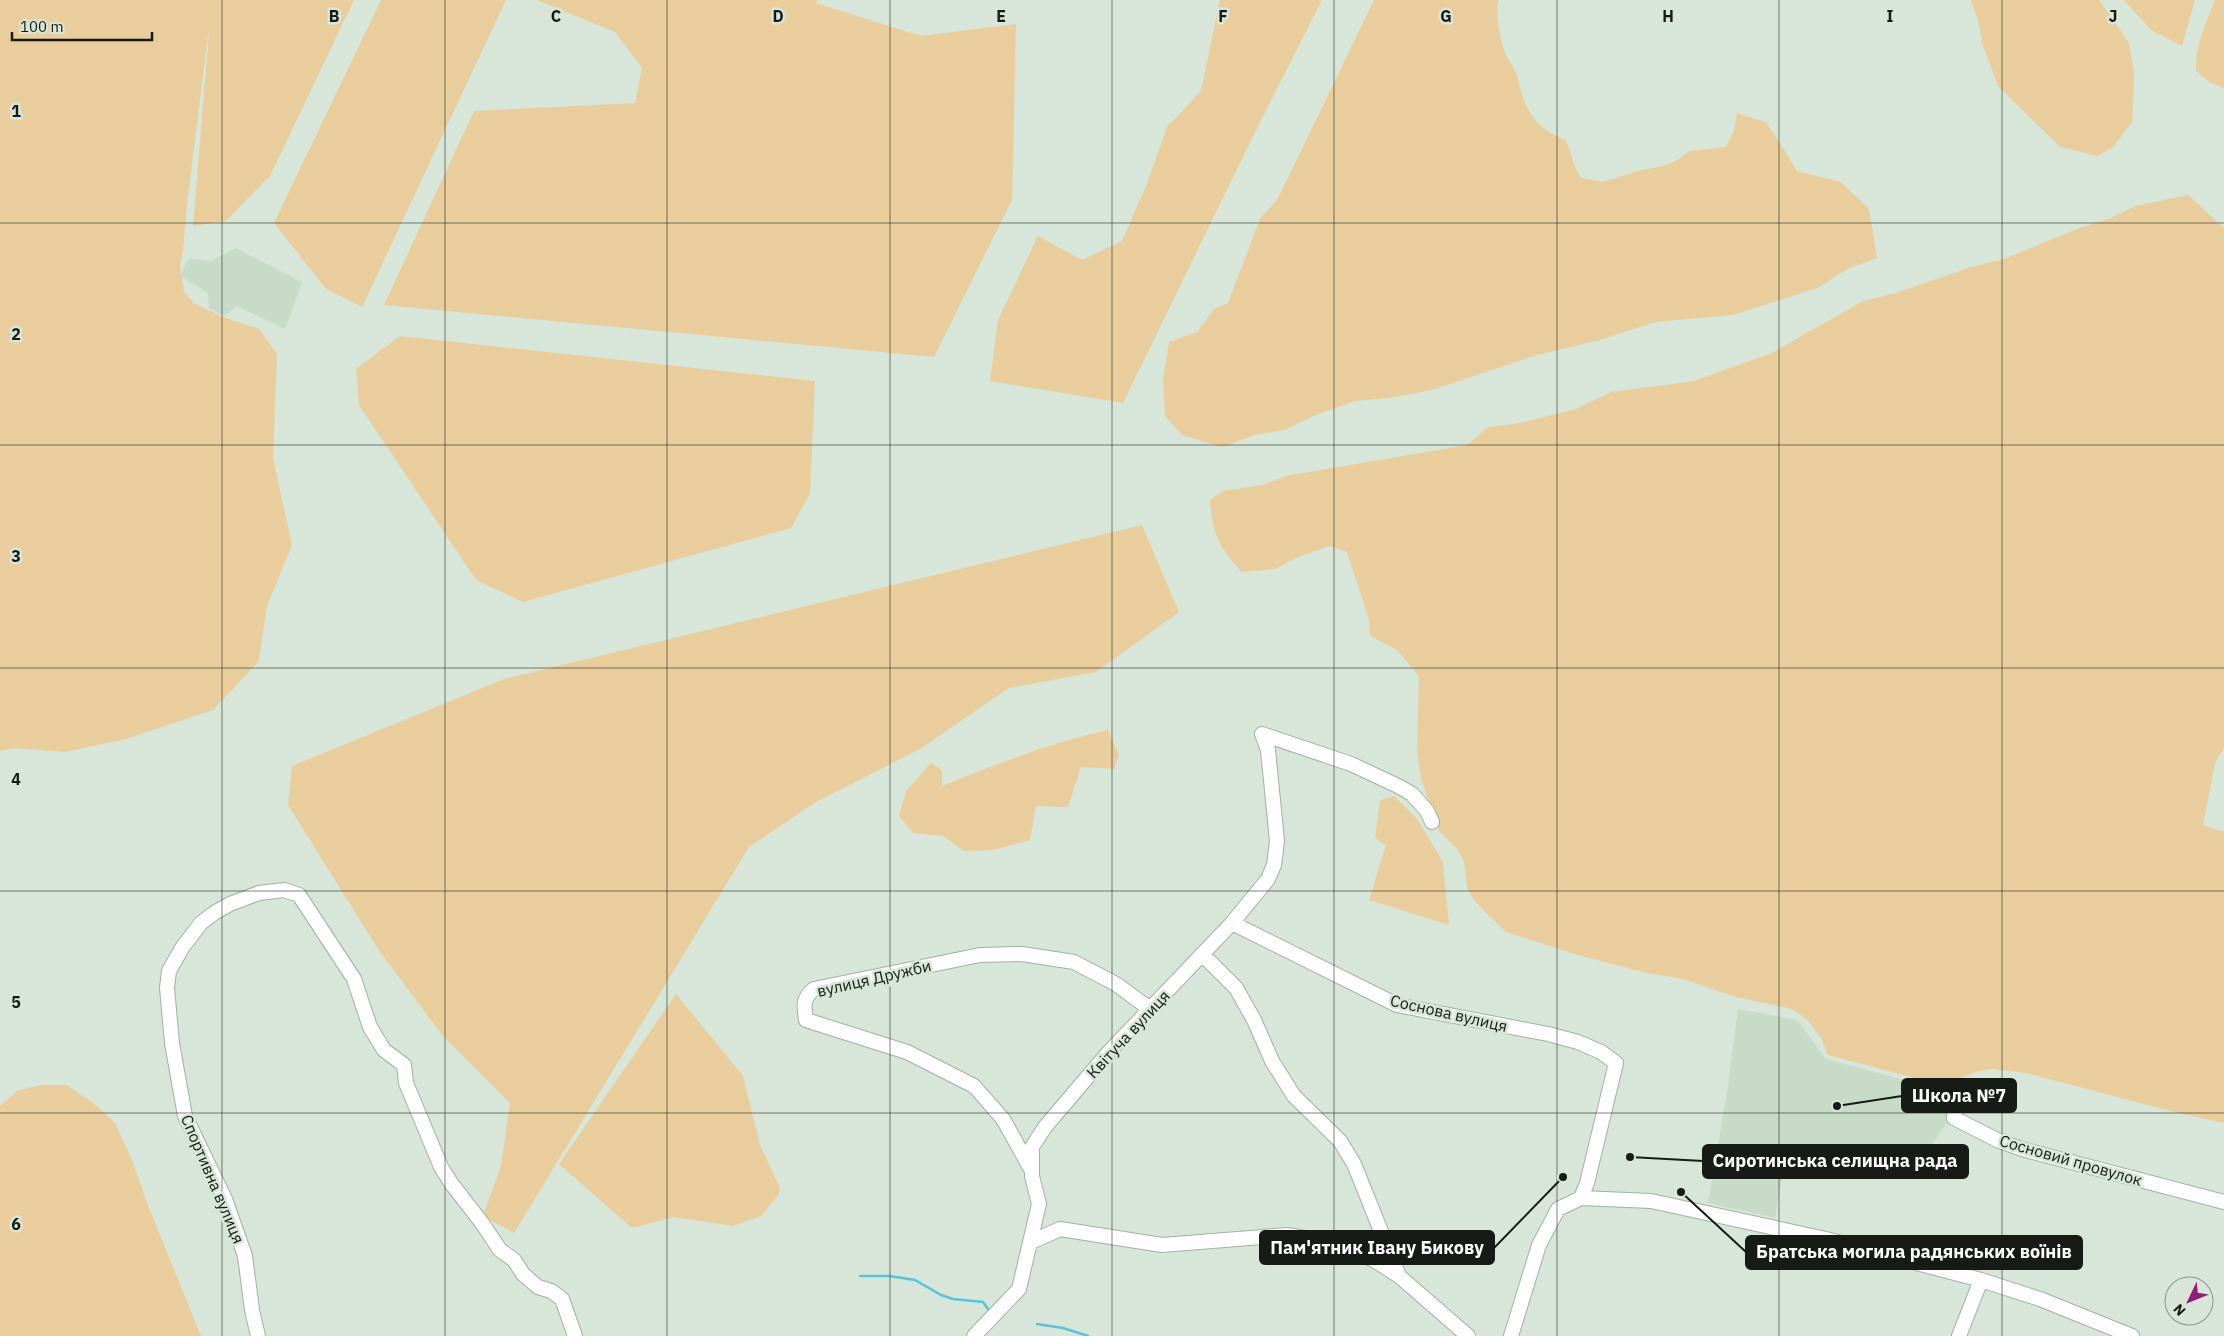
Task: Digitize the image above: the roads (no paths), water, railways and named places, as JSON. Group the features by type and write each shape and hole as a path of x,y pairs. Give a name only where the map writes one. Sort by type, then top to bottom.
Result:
{"street":[{"name":"Квітуча вулиця","path":"974,1336 1018,1289 1039,1204 1033,1173 1032,1147 1045,1127 1108,1054 1232,923 1268,879 1276,852 1274,796 1268,750 1262,734 1351,764 1398,786 1412,794 1427,811 1432,822"},
{"name":"Спортивна вулиця","path":"258,1336 252,1310 245,1256 225,1199 185,1116 172,1043 166,988 169,971 182,948 201,923 230,904 249,896 284,890 299,895 354,979 370,1027 384,1050 404,1065 406,1083 441,1168 500,1250 514,1260 523,1274 538,1287 551,1291 562,1299 575,1336"},
{"name":"Соснова вулиця","path":"1232,923 1397,1005 1548,1034 1578,1042 1601,1052 1616,1063 1587,1183 1581,1198"},
{"name":"вулиця Дружби","path":"1033,1173 1003,1119 974,1086 907,1052 806,1020 803,1004 806,995 814,988 980,954 1022,954 1074,962 1116,984 1150,1009"},
{"path":"1202,954 1236,988 1254,1020 1272,1061 1294,1096 1340,1141 1354,1164 1399,1276"},
{"name":"Сосновий провулок","path":"1936,1092 1945,1099 1955,1112 1954,1118 1999,1141 2224,1202"},
{"path":"1511,1336 1539,1245 1558,1209 1581,1198 1652,1201 1826,1239 1981,1280 2040,1299 2132,1336"},
{"path":"1031,1242 1060,1229 1162,1245 1287,1236 1329,1242 1374,1260 1399,1276 1468,1336"},
{"path":"1959,1336 1981,1280"}],"waterway":[{"path":"860,1276 889,1276 915,1280 941,1295 953,1299 983,1302 988,1309"},
{"path":"1037,1324 1063,1328 1088,1336"}],"place":[{"name":"Школа №7","path":"1837,1106"},
{"name":"Сиротинська селищна рада","path":"1630,1157"},
{"name":"Пам'ятник Івану Бикову","path":"1563,1177"},
{"name":"Братська могила радянських воїнів","path":"1681,1192"}]}
